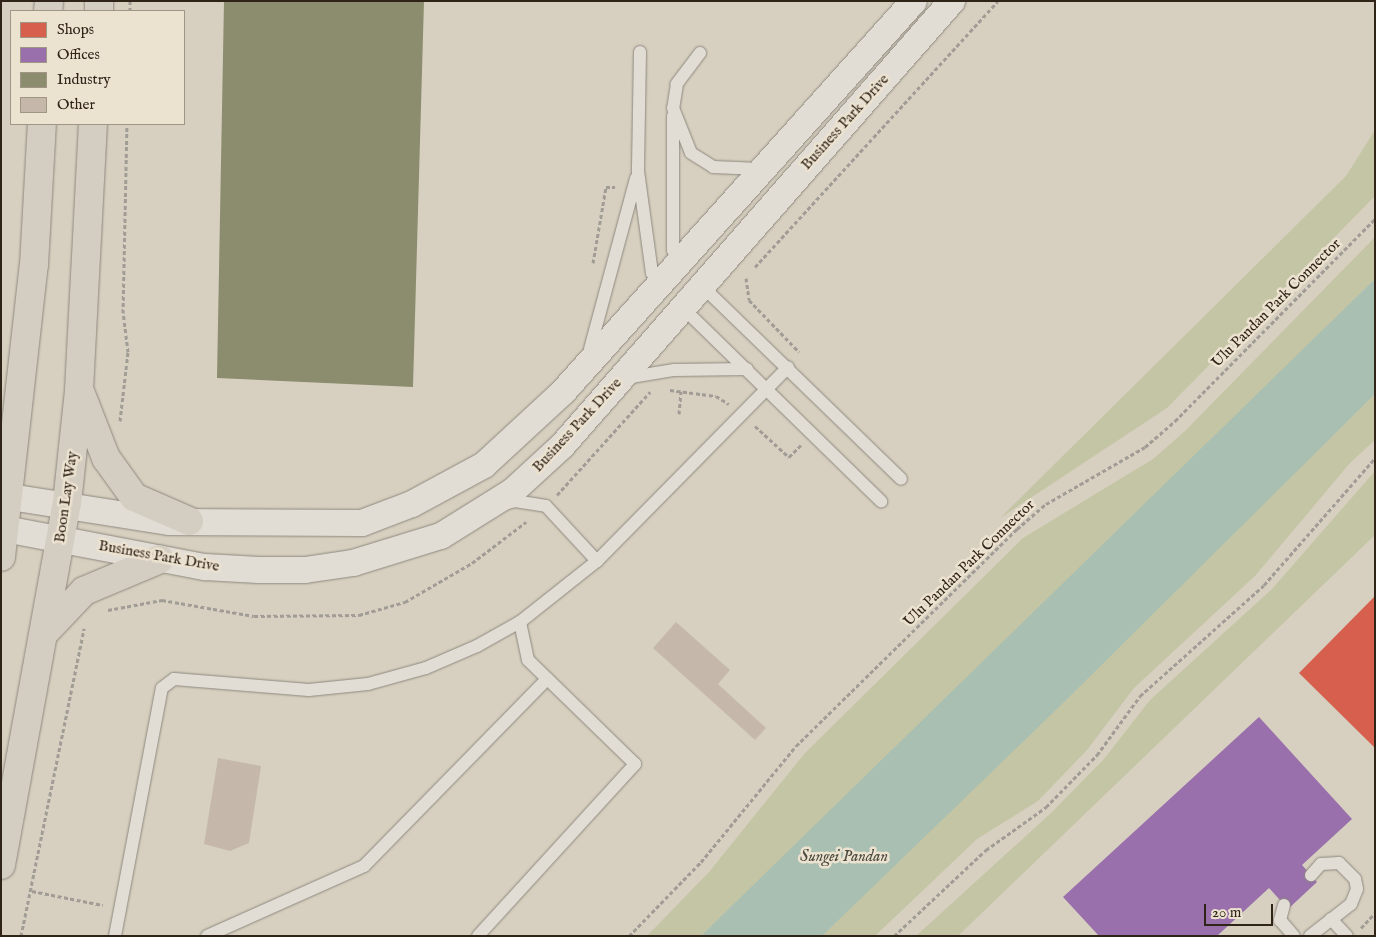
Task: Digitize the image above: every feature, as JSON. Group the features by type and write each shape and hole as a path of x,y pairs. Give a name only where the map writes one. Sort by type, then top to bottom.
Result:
{"main road":[{"path":"1,557 5,499 34,265 42,125"},
{"name":"Boon Lay Way","path":"1,865 48,630 67,503 79,390 93,125"},
{"path":"1,395 34,265"},
{"path":"79,390 106,458 134,497 189,521"},
{"path":"48,630 84,592 160,559"}],"street":[{"name":"Business Park Drive","path":"5,499 67,503 170,522 362,523 412,504 484,466 574,381 768,168 914,1"},
{"name":"Business Park Drive","path":"3,528 61,537 160,559 205,566 305,570 392,554 440,536 489,508 562,446 952,1"}],"lane":[{"path":"640,52 638,171 652,273 662,284"},
{"path":"680,265 673,250 673,108 677,84 700,53"},
{"path":"673,108 691,153 713,167 768,168"},
{"path":"574,381 595,338 638,171"},
{"path":"702,286 788,367 900,479"},
{"path":"683,308 881,501"},
{"path":"115,936 162,688 174,679 309,690 368,684 426,668 520,622 597,561 788,367"},
{"path":"621,379 654,371 747,369"},
{"path":"489,508 516,500 546,506 597,561"},
{"path":"478,936 635,764 528,660 520,622"},
{"path":"207,936 364,866 547,679"},
{"path":"1310,936 1352,904 1355,879 1346,867 1330,862 1321,864 1311,875"},
{"path":"1284,905 1280,920 1294,936"},
{"path":"1332,919 1347,936"}],"path":[{"path":"755,268 998,1"},
{"path":"119,431 128,352 123,313 127,125"},
{"path":"593,266 606,187 633,188"},
{"name":"Ulu Pandan Park Connector","path":"629,936 701,862 796,746 1017,529 1046,504 1145,447 1375,219"},
{"path":"679,414 681,391"},
{"path":"894,936 986,850 1046,807 1097,755 1140,696 1264,585 1375,458"},
{"path":"32,891 120,908"},
{"path":"1354,936 1375,913"}],"shaded area":[{"path":"1375,130 1375,196 1167,408 1000,518 1346,176"},
{"path":"1375,237 1375,279 1005,644 701,936 647,936 709,872 805,753 1023,538 1153,459 1185,431"},
{"path":"1375,394 1375,440 1350,463 1255,576 1134,688 1087,750 1038,801 977,839 875,936 822,936"},
{"path":"1375,471 1375,535 958,936 916,936 1051,813 1104,759 1150,700 1272,589"}],"water":[{"name":"Sungei Pandan","path":"1375,279 1375,394 1059,707 822,936 701,936"}],"building: Shops":[{"path":"1375,596 1375,748 1299,673"}],"building: Offices":[{"path":"1259,717 1352,819 1302,865 1317,882 1288,909 1269,888 1217,936 1099,936 1063,897"}],"building: Industry":[{"path":"224,1 424,1 413,387 217,378"}],"building: Other":[{"path":"676,622 730,670 718,684 766,728 755,740 653,648"},
{"path":"218,758 261,766 249,843 230,851 204,844"}]}
